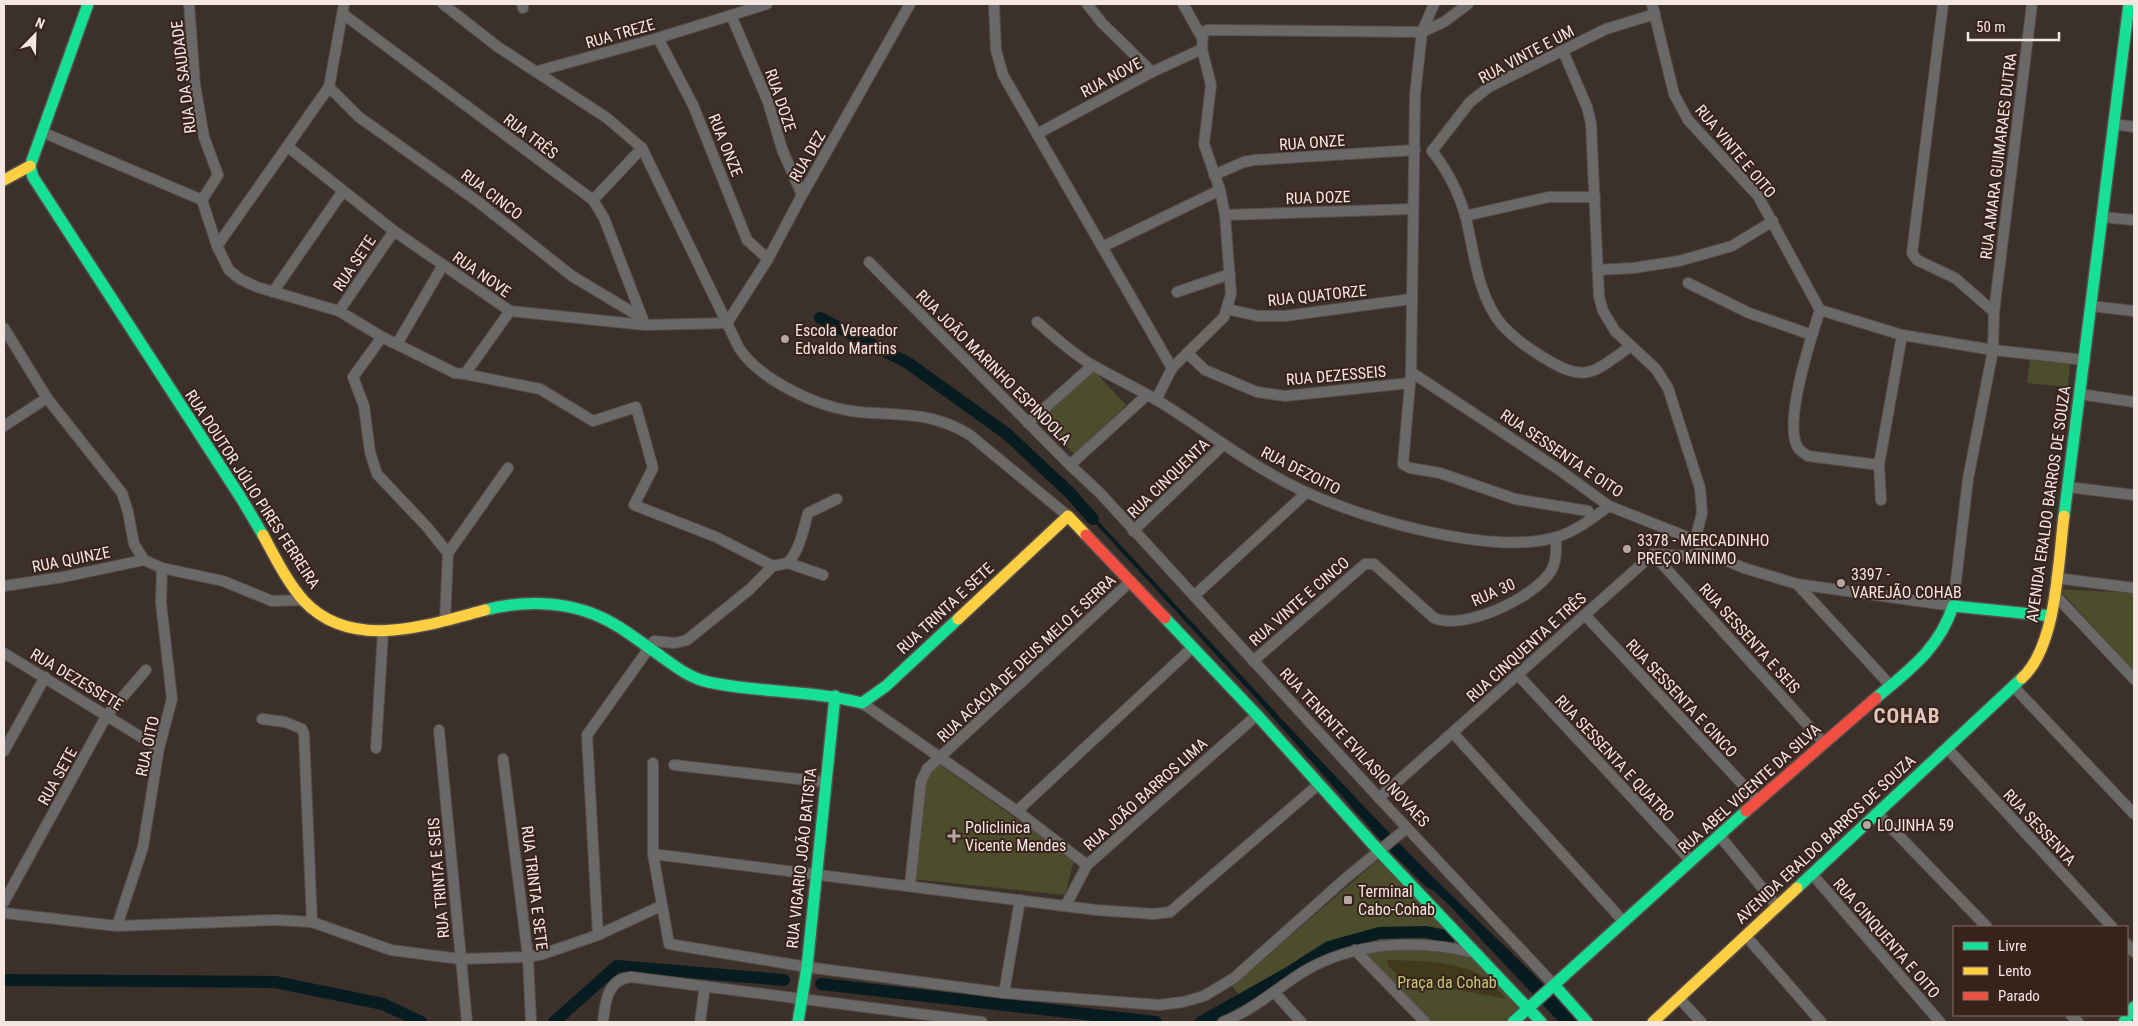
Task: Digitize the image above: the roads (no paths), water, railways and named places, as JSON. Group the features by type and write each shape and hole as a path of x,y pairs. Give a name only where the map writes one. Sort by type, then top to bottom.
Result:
{"street":[{"path":"4,180 30,166 88,4"},
{"name":"RUA DA SAUDADE","path":"189,4 195,85 202,128 218,175 202,200"},
{"path":"443,4 498,47 538,71 607,118 642,148 739,348 747,360 762,373 802,395 824,404 856,412 915,415 937,419 952,425 970,435 1068,516 1132,581 1478,953 1533,1005 1541,1022"},
{"name":"RUA TREZE","path":"538,71 658,38 767,4"},
{"name":"RUA DEZ","path":"727,323 768,259 910,4"},
{"path":"994,4 998,63 1036,134 1172,368"},
{"path":"1087,4 1102,23 1152,72"},
{"path":"1070,466 1151,398 1172,368 1224,317 1231,294 1225,215 1220,190 1204,144 1211,85 1202,49 1202,34 1183,4"},
{"path":"1434,4 1422,32 1415,95 1410,383 1403,464 1410,468 1440,473 1515,499 1588,511"},
{"path":"1202,34 1206,30 1422,32 1444,22 1468,4"},
{"path":"1943,4 1912,253 1917,260 1956,278 1994,312 1993,350 1968,479 1953,606"},
{"name":"RUA AMARA GUIMARAES DUTRA","path":"1994,312 2032,4"},
{"name":"AVENIDA ERALDO BARROS DE SOUZA","path":"1652,1022 2036,663 2051,616 2129,4"},
{"name":"RUA VINTE E UM","path":"1432,151 1470,102 1488,87 1652,7"},
{"name":"RUA VINTE E OITO","path":"1652,7 1679,107 1688,120 1758,196 1820,310"},
{"path":"217,246 329,87 343,9"},
{"name":"RUA TRÊS","path":"343,9 593,200 604,218 643,322"},
{"name":"RUA DOZE","path":"731,16 768,102 782,149 802,195"},
{"name":"RUA ONZE","path":"658,38 693,105 748,242 768,259"},
{"name":"RUA NOVE","path":"1036,134 1152,72 1202,49"},
{"path":"1563,51 1587,107 1591,123 1595,179 1597,270 1599,297 1603,312 1615,331 1656,369 1668,388 1702,499 1702,513 1695,540"},
{"name":"RUA CINCO","path":"329,87 359,117 477,201 572,276 643,322"},
{"path":"2114,124 2134,127"},
{"path":"42,132 202,200 217,246 229,270 257,287 339,312 382,337 455,373 540,389 593,421 636,407 653,468 634,505 716,537 773,566"},
{"name":"RUA NOVE","path":"288,147 394,231 510,311 643,322 727,323"},
{"path":"593,200 642,148"},
{"path":"1432,151 1453,183 1465,216 1486,298 1501,324 1521,344 1559,368 1577,374 1595,371 1631,346"},
{"name":"RUA ONZE","path":"1214,175 1244,162 1256,160 1432,151"},
{"name":"RUA DOUTOR JÚLIO PIRES FERREIRA","path":"30,166 36,184 236,490 303,600 318,613 361,629 383,632 445,621 505,605 528,602 550,603 581,610 613,622 686,673 706,682 835,696"},
{"path":"1102,247 1220,190"},
{"path":"273,292 343,191"},
{"path":"1465,216 1549,197 1595,197"},
{"name":"RUA DOZE","path":"1225,215 1412,208"},
{"path":"2101,217 2134,220"},
{"path":"1597,270 1633,268 1679,261 1732,246 1773,221"},
{"name":"RUA SETE","path":"339,312 394,231"},
{"name":"RUA JOÃO MARINHO ESPINDOLA","path":"869,262 1070,466 1100,493"},
{"path":"397,344 444,265"},
{"path":"1177,292 1230,274"},
{"path":"1688,283 1748,313 1812,335"},
{"name":"RUA QUATORZE","path":"1227,309 1258,316 1285,316 1411,300"},
{"path":"2091,306 2134,311"},
{"path":"1879,465 1808,456 1800,451 1796,444 1794,414 1812,335 1820,310 1902,335 1993,350 2085,360"},
{"path":"465,374 510,311"},
{"name":"RUA DEZOITO","path":"1037,322 1092,366 1132,385 1223,446 1306,493 1350,510 1390,522 1471,540 1512,543 1556,537 1589,520 1609,506"},
{"path":"4,328 47,398 122,493 134,544 144,560 162,568 223,581 275,602 303,600"},
{"path":"1881,500 1879,465 1902,335"},
{"path":"382,337 353,377 364,406 377,474 386,486 427,527 448,553"},
{"name":"RUA DEZESSEIS","path":"1187,353 1205,370 1258,392 1285,396 1410,383"},
{"path":"1028,423 1092,366"},
{"name":"RUA SESSENTA E OITO","path":"1410,372 1558,469 1609,506 1695,540 1707,552 1744,568 1797,584 1953,606 2051,616"},
{"path":"2079,394 2134,402"},
{"path":"4,426 47,398"},
{"name":"RUA CINQUENTA","path":"1134,531 1223,446"},
{"path":"445,621 448,553 508,468"},
{"path":"2067,487 2134,495"},
{"name":"RUA TENENTE EVILASIO NOVAES","path":"1100,493 1553,988 1587,1022"},
{"path":"1194,596 1306,493"},
{"path":"788,563 794,556 801,540 808,514 837,498"},
{"name":"RUA TRINTA E SETE","path":"862,703 886,686 1068,516"},
{"name":"RUA 30","path":"1365,564 1374,564 1434,618 1446,622 1488,614 1523,596 1540,584 1551,571 1555,561 1556,537"},
{"path":"1653,554 1687,556 1707,552"},
{"name":"RUA CINQUENTA E TRÊS","path":"1379,798 1653,554"},
{"name":"RUA SESSENTA E SEIS","path":"1653,554 1824,743"},
{"name":"RUA QUINZE","path":"4,586 63,577 144,560"},
{"path":"598,935 587,735 656,641 675,643 687,640 750,589 773,566 788,563 823,576"},
{"name":"RUA VINTE E CINCO","path":"1253,661 1365,564"},
{"name":"RUA OITO","path":"117,926 144,847 159,748 172,700 161,603 162,568"},
{"path":"2056,578 2134,588"},
{"name":"RUA ACACIA DE DEUS MELO E SERRA","path":"910,885 921,782 928,769 1132,581"},
{"path":"1797,584 1890,685"},
{"path":"2054,594 2134,679"},
{"name":"RUA ABEL VICENTE DA SILVA","path":"1513,1022 1553,988 1758,801 1931,650 1947,626 1953,606"},
{"name":"RUA SESSENTA E CINCO","path":"1585,615 1758,801"},
{"path":"376,748 383,632"},
{"path":"1018,811 1193,647"},
{"name":"RUA DEZESSETE","path":"4,653 159,748"},
{"name":"RUA SETE","path":"4,902 107,715 146,670"},
{"name":"RUA SESSENTA E QUATRO","path":"1518,675 1691,861"},
{"path":"4,751 46,677"},
{"path":"2013,686 2134,814"},
{"path":"835,696 862,703 1018,811 1087,865"},
{"name":"RUA VIGARIO JOÃO BATISTA","path":"798,1022 807,967 835,696"},
{"name":"RUA JOÃO BARROS LIMA","path":"1066,905 1087,865 1257,715"},
{"path":"262,719 286,722 302,729 304,734 312,922"},
{"name":"RUA TRINTA E SEIS","path":"439,730 467,1022"},
{"path":"1453,733 1624,922"},
{"name":"RUA SESSENTA","path":"1947,748 2111,926"},
{"name":"RUA TRINTA E SETE","path":"503,759 528,957 531,1022"},
{"path":"653,763 653,854 669,944 807,967 1004,993 1159,1005 1183,1002 1204,996 1234,978 1407,828"},
{"path":"674,765 825,782"},
{"path":"653,854 1096,910 1154,914 1170,912 1319,784"},
{"path":"1877,813 1986,926"},
{"path":"1720,835 1777,906"},
{"name":"RUA CINQUENTA E OITO","path":"1812,874 1940,1022"},
{"path":"1004,993 1020,900"},
{"path":"4,913 117,926 276,920 312,922 391,950 460,959 528,957 598,935 661,906"},
{"path":"1746,936 1821,1022"},
{"path":"1223,1022 1252,1008 1318,963 1355,950 1388,946 1416,946 1478,953"},
{"path":"1355,950 1425,1022"},
{"path":"603,1022 608,994 620,980 631,977 982,1022"},
{"path":"700,1022 705,986"},
{"path":"1274,992 1301,1022"},
{"path":"1679,998 1701,1022"},
{"path":"2124,1022 2134,1007"}],"water":[{"path":"1084,506 1399,843 1535,976 1579,1022 1559,1022 1449,905 1434,891 1426,887 1391,852 1254,696 1081,508"}],"waterway":[{"path":"820,318 908,363 1007,434 1070,493 1093,519"},
{"path":"1201,1022 1288,973 1329,947 1379,933 1425,932 1451,937"},
{"path":"554,1022 617,966 784,980"},
{"path":"4,980 275,982 383,1004 421,1022"},
{"path":"821,984 1156,1022"}],"place":[{"name":"Escola Vereador Edvaldo Martins","path":"785,339"},
{"name":"3378 - MERCADINHO PREÇO MINIMO","path":"1627,549"},
{"name":"3397 - VAREJÃO COHAB","path":"1841,583"},
{"name":"LOJINHA 59","path":"1867,825"},
{"name":"Policlinica Vicente Mendes","path":"954,836"},
{"name":"Terminal Cabo-Cohab","path":"1348,900"}],"district":[{"name":"COHAB","path":"1907,716"}],"park label":[{"name":"Praça da Cohab","path":"1447,982"}]}
